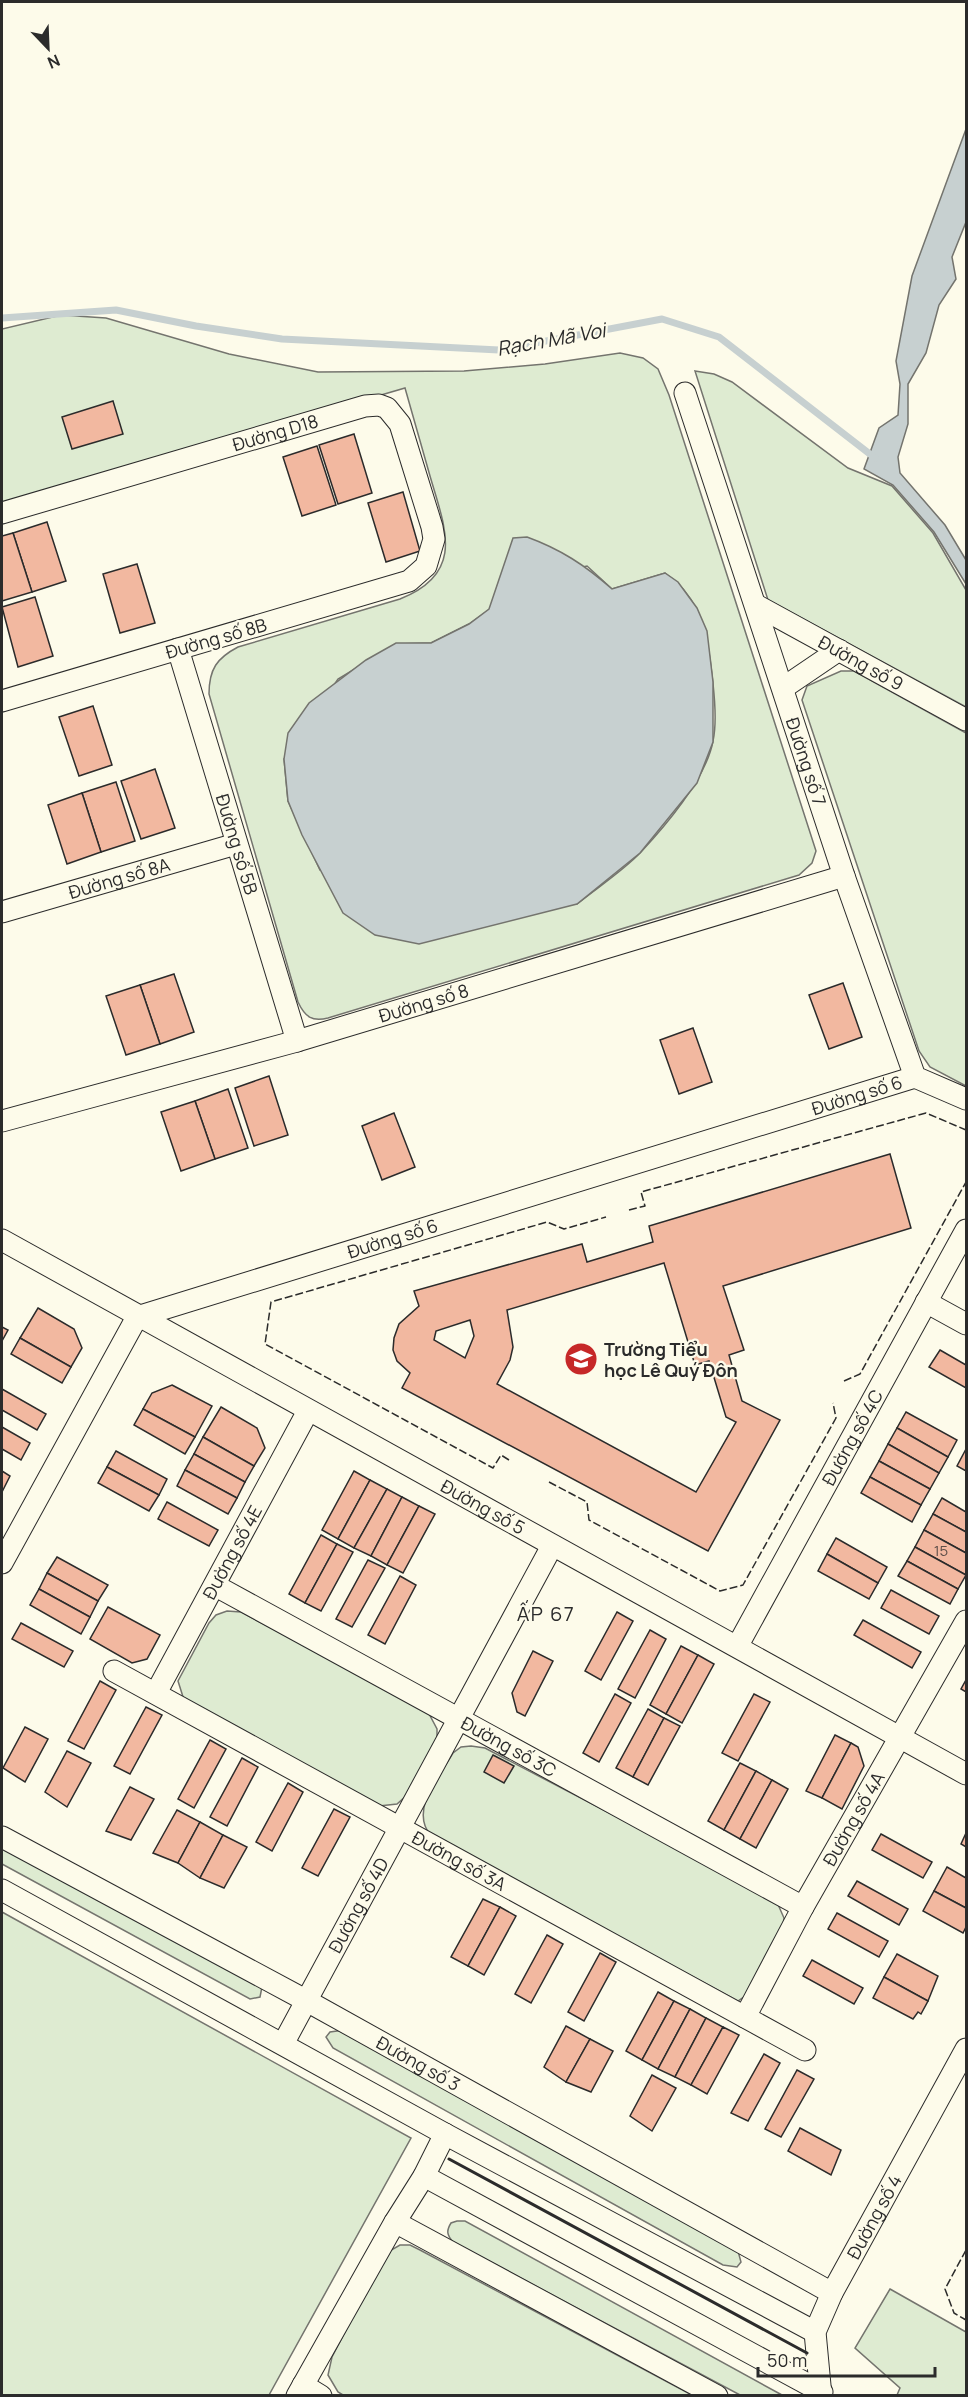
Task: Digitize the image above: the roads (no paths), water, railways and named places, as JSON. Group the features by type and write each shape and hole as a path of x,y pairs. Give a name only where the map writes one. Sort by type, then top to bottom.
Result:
{"street":[{"name":"Đường số 7","path":"686,393 844,876 915,1077"},
{"name":"Đường D18","path":"2,513 365,406 379,405 387,408 400,424 432,526 434,539 426,566"},
{"name":"Đường số 8B","path":"2,701 409,581 426,566"},
{"name":"Đường số 9","path":"756,605 966,720"},
{"name":"Đường số 5B","path":"178,649 297,1041"},
{"path":"783,687 839,650"},
{"name":"Đường số 8A","path":"2,912 236,844"},
{"name":"Đường số 8","path":"2,1121 297,1041 844,876"},
{"path":"915,1077 966,1099"},
{"name":"Đường số 6","path":"137,1317 915,1077"},
{"name":"Đường số 4C","path":"738,1645 966,1230"},
{"name":"Đường số 5","path":"2,1240 552,1546 738,1645 966,1774"},
{"path":"926,1302 966,1324"},
{"path":"2,1563 137,1317"},
{"name":"Đường số 4E","path":"156,1694 216,1587 308,1411"},
{"name":"Đường số 4D","path":"283,2044 552,1546"},
{"name":"Đường số 3C","path":"216,1587 802,1907"},
{"name":"Đường số 4A","path":"745,2017 802,1907 902,1737 966,1621"},
{"name":"Đường số 3A","path":"114,1671 805,2050"},
{"name":"Đường số 3","path":"2,1837 307,2001 832,2293"},
{"path":"2,1890 445,2134 815,2332 821,2394"},
{"name":"Đường số 4","path":"815,2332 832,2293 966,2049"},
{"path":"307,2392 395,2222 424,2176 445,2134"},
{"path":"424,2176 821,2394"},
{"path":"395,2222 717,2396"}],"waterway":[{"name":"Rạch Mã Voi","path":"2,318 116,310 196,326 282,339 499,350 662,319 719,337 875,458"}],"place":[{"name":"Trường Tiểu học Lê Quý Đôn","path":"581,1359"}],"district":[{"name":"ẤP 67","path":"546,1613"}]}
